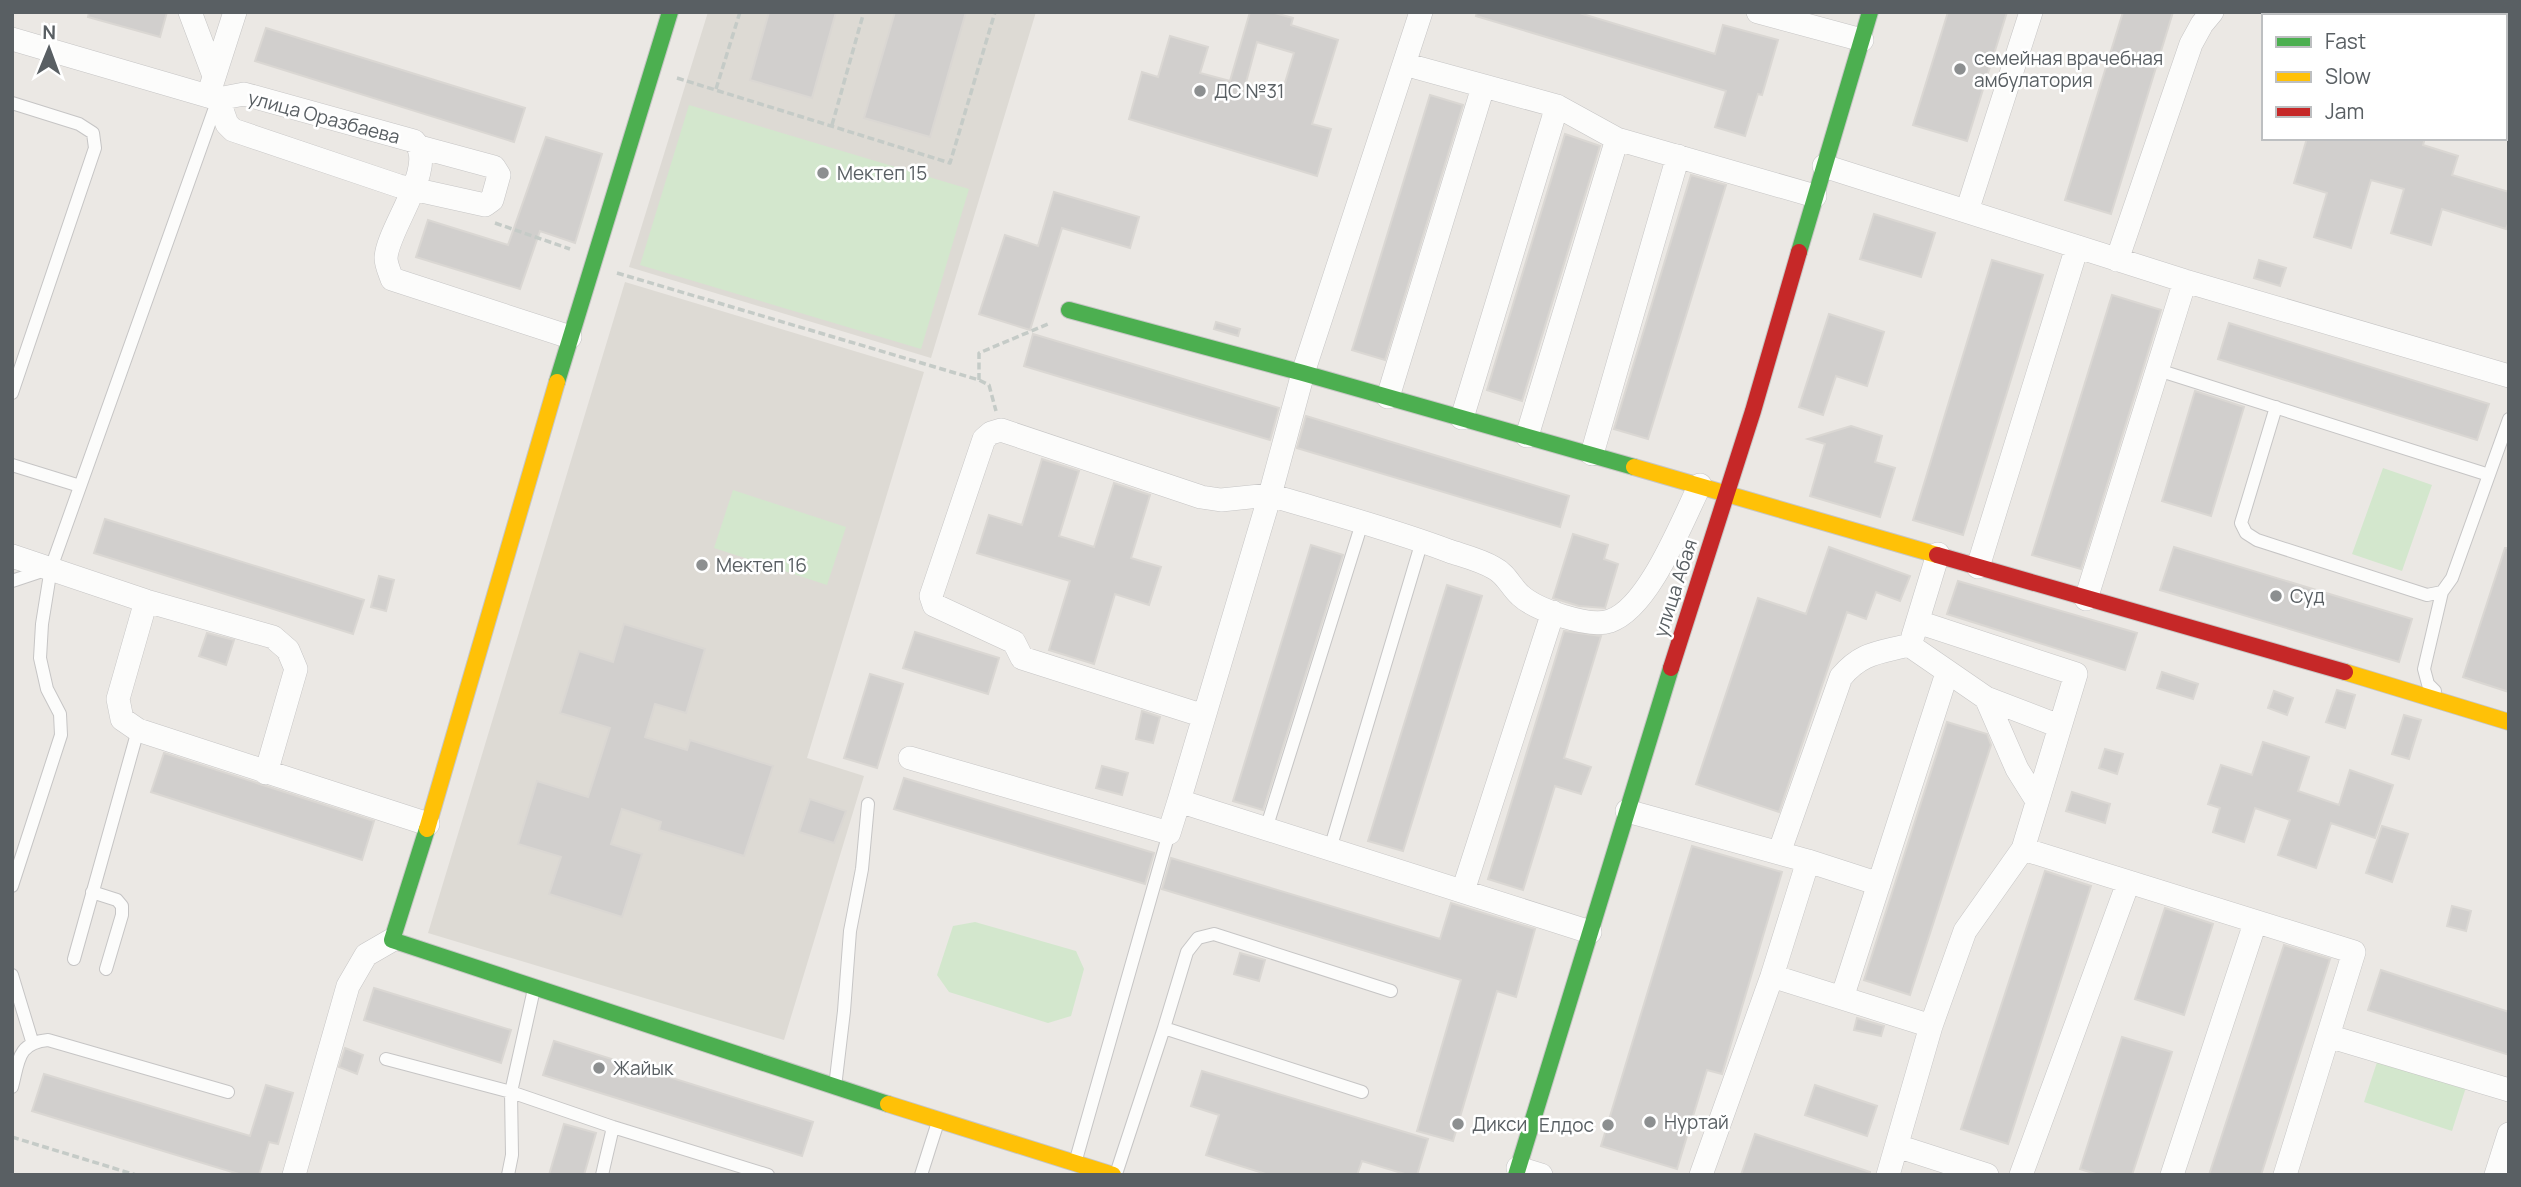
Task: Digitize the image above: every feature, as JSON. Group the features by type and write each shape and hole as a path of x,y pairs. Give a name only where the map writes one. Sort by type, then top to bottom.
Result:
{"street":[{"path":"190,12 213,91 227,124 233,130 386,181 485,205"},
{"path":"213,91 235,12"},
{"path":"294,1175 348,986 366,955 392,940 570,337 670,12"},
{"path":"910,758 1169,833 1270,495 1303,373 1421,12"},
{"path":"1758,12 1862,40"},
{"name":"улица Абая","path":"1517,1171 1727,493 1870,12"},
{"path":"1967,211 2031,12"},
{"path":"2117,260 2191,44 2212,12"},
{"name":"улица Оразбаева","path":"12,39 213,91 244,94 414,141 421,152 494,167 499,175 492,200 485,205"},
{"path":"1404,64 1558,106 1617,139 1815,195"},
{"path":"1388,397 1483,87"},
{"path":"1462,418 1558,106"},
{"path":"1527,436 1617,139"},
{"path":"421,152 414,188 386,256 392,279 570,337"},
{"path":"1592,454 1678,156"},
{"path":"1824,166 2185,281 2509,376"},
{"path":"1978,567 2077,247"},
{"path":"2086,599 2185,281"},
{"path":"1069,310 1592,454 2086,599 2402,688 2509,722"},
{"path":"1204,716 1022,658 1014,642 934,605 931,596 984,439 1000,430 1201,496 1221,500 1270,495 1422,541 1495,568 1518,594 1532,605 1593,622 1609,621 1626,611 1654,579 1700,485"},
{"path":"1909,645 1938,554"},
{"path":"12,556 146,601 273,637 288,650 296,669 266,773"},
{"path":"146,601 118,699 122,719 138,730 428,824"},
{"path":"1463,891 1553,612"},
{"path":"1888,1175 1931,1026 1965,931 2023,849 2076,674 1918,622"},
{"path":"1779,853 1841,677 1852,663 1869,655 1909,645"},
{"path":"1909,645 1986,698 2059,726"},
{"path":"1842,998 1947,673"},
{"path":"1986,698 2017,769 2037,801"},
{"path":"1178,800 1590,932"},
{"path":"1627,811 1808,861 1879,884"},
{"path":"2023,849 2354,952 2285,1175"},
{"path":"1701,1175 1772,976 1808,861"},
{"path":"2021,1175 2128,883"},
{"path":"2172,1175 2255,923"},
{"path":"392,940 938,1121 1114,1175"},
{"path":"1772,976 1931,1026"},
{"path":"2328,1036 2509,1090"},
{"path":"2496,1175 2509,1134"},
{"path":"1897,1146 1987,1175"},
{"path":"1517,1171 1541,1175"}],"lane":[{"path":"12,886 61,735 60,715 47,689 40,658 42,624 51,568 213,91"},
{"path":"12,103 79,124 93,133 94,148 13,387"},
{"path":"2158,370 2489,475"},
{"path":"2276,407 2241,523 2246,533 2257,540 2427,595 2442,592"},
{"path":"2446,704 2428,684 2424,669 2442,592 2452,578 2509,419"},
{"path":"12,465 80,486"},
{"path":"1266,828 1362,523"},
{"path":"1331,849 1422,541"},
{"path":"12,581 51,568"},
{"path":"74,959 138,730"},
{"path":"835,1087 845,1011 850,931 862,869 868,804"},
{"path":"1075,1164 1169,833"},
{"path":"92,892 117,900 122,906 122,915 106,970"},
{"path":"1114,1175 1187,952 1198,938 1214,934 1391,992"},
{"path":"12,975 32,1041"},
{"path":"508,1175 512,1156 511,1092 535,988"},
{"path":"1164,1028 1362,1092"},
{"path":"12,1087 22,1051 32,1041 48,1040 228,1092"},
{"path":"386,1059 511,1092 768,1175"},
{"path":"921,1175 938,1121"},
{"path":"602,1175 613,1127"}],"path":[{"path":"716,89 740,12"},
{"path":"677,78 950,163 995,12"},
{"path":"832,125 863,15"},
{"path":"485,205 488,220 593,262 979,380 989,385 1000,430"},
{"path":"979,380 979,353 1043,328 1069,310"},
{"path":"12,1137 136,1175"}],"shaded area":[{"name":"Мектеп 15","path":"708,12 1036,12 931,358 629,267"},
{"name":"Мектеп 16","path":"625,282 924,372 807,758 864,776 784,1040 428,933"}],"green space":[{"path":"689,105 969,189 921,349 640,265"},
{"path":"2383,468 2432,485 2402,571 2352,554"},
{"path":"733,490 846,527 827,585 714,548"},
{"path":"975,922 1076,951 1084,969 1071,1016 1048,1023 949,992 937,975 953,926"},
{"path":"2379,1056 2467,1084 2452,1131 2364,1102"}],"building":[{"path":"89,12 167,12 160,37 88,17"},
{"path":"769,12 836,12 812,98 750,80"},
{"path":"895,12 966,12 930,137 864,118"},
{"name":"ДС №31","path":"1250,12 1271,12 1293,18 1291,25 1338,40 1312,124 1331,129 1317,176 1129,119 1142,72 1158,77 1170,36 1208,47 1200,73 1230,81","holes":["1257,42 1294,53 1281,96 1245,86"]},
{"path":"1477,12 1576,12 1715,54 1723,25 1778,40 1762,95 1758,94 1745,136 1715,127 1726,91 1476,16"},
{"name":"семейная врачебная амбулатория","path":"1948,12 2007,12 1967,141 1913,125"},
{"path":"2123,12 2173,12 2111,214 2065,200"},
{"path":"266,28 525,108 514,142 255,61"},
{"path":"1430,95 1463,105 1385,360 1352,350"},
{"path":"1565,134 1600,146 1522,401 1487,390"},
{"path":"546,137 602,154 575,243 540,231 520,289 416,257 428,220 508,245"},
{"path":"2306,140 2424,140 2423,145 2458,156 2452,175 2509,192 2509,221 2506,229 2442,209 2431,245 2391,233 2404,189 2371,180 2351,248 2314,237 2327,193 2294,183"},
{"path":"1691,175 1726,185 1648,439 1614,429"},
{"path":"1054,192 1139,217 1130,248 1062,228 1030,330 979,314 1005,235 1038,246"},
{"path":"1874,214 1935,233 1921,277 1860,259"},
{"path":"1992,260 2043,275 1963,535 1913,520"},
{"path":"2259,260 2286,268 2280,286 2254,278"},
{"path":"2112,295 2161,310 2081,569 2032,555"},
{"path":"1829,314 1884,332 1867,386 1836,376 1823,415 1799,407"},
{"path":"1216,322 1240,329 1238,336 1214,329"},
{"path":"2229,323 2489,404 2477,440 2218,359"},
{"path":"1033,334 1279,408 1270,440 1024,366"},
{"path":"2195,391 2244,407 2211,516 2162,501"},
{"path":"1306,416 1569,496 1560,527 1297,448"},
{"path":"1851,426 1882,436 1875,462 1895,468 1880,517 1810,496 1825,444 1808,439"},
{"path":"1042,459 1079,471 1059,536 1094,547 1114,483 1150,495 1131,558 1161,567 1149,605 1115,594 1094,664 1049,650 1070,581 977,553 989,515 1022,525"},
{"path":"105,519 364,600 353,634 94,553"},
{"path":"1573,534 1608,545 1604,559 1618,564 1605,608 1579,606 1553,598"},
{"path":"1311,545 1343,555 1263,810 1233,801"},
{"path":"1829,547 1910,576 1900,601 1876,592 1866,619 1847,612 1779,812 1696,784 1758,598 1806,614"},
{"path":"2174,547 2412,619 2399,662 2160,590"},
{"path":"2505,548 2509,548 2509,692 2463,677"},
{"path":"379,576 394,580 386,611 371,607"},
{"path":"1958,581 2137,633 2125,670 1947,614"},
{"path":"1447,585 1482,596 1403,851 1368,841"},
{"path":"624,624 705,649 686,713 655,704 645,737 687,750 690,740 773,766 744,856 659,830 661,822 622,809 611,844 642,854 622,917 549,894 561,857 518,844 537,781 588,797 610,728 560,713 579,651 613,662"},
{"path":"1564,631 1601,636 1564,758 1591,767 1581,794 1555,786 1523,890 1488,879"},
{"path":"915,632 999,658 988,694 903,668"},
{"path":"207,633 234,640 226,665 199,656"},
{"path":"2162,672 2198,684 2193,699 2157,688"},
{"path":"870,674 903,684 877,768 844,758"},
{"path":"2337,690 2355,695 2345,728 2326,722"},
{"path":"2274,691 2293,698 2287,715 2268,708"},
{"path":"1142,711 1160,717 1153,743 1136,739"},
{"path":"2404,715 2421,720 2409,759 2392,754"},
{"path":"1947,722 1987,734 1991,745 1910,995 1864,980"},
{"path":"2263,742 2309,757 2298,791 2339,805 2350,770 2393,785 2375,838 2331,823 2316,868 2278,855 2290,820 2255,808 2244,842 2213,832 2220,808 2208,804 2221,765 2252,775"},
{"path":"2105,749 2123,754 2117,774 2099,768"},
{"path":"164,753 374,821 362,860 151,792"},
{"path":"1102,766 1128,773 1122,795 1096,788"},
{"path":"904,778 1154,853 1145,884 894,809"},
{"path":"2072,792 2110,804 2105,823 2066,811"},
{"path":"810,799 846,811 834,843 799,832"},
{"path":"2382,826 2408,834 2392,882 2366,873"},
{"path":"1692,846 1782,872 1722,1074 1707,1070 1677,1169 1601,1146"},
{"path":"1171,858 1440,939 1451,903 1535,929 1516,997 1497,991 1453,1141 1417,1131 1461,980 1162,889"},
{"path":"2045,871 2091,886 2008,1144 1961,1129"},
{"path":"2452,906 2471,911 2466,931 2447,926"},
{"path":"2165,908 2213,924 2184,1015 2135,999"},
{"path":"2284,945 2330,959 2261,1175 2209,1175"},
{"path":"1240,953 1265,960 1259,981 1234,974"},
{"path":"2381,970 2509,1012 2509,1055 2368,1010"},
{"path":"374,988 511,1030 501,1063 364,1020"},
{"path":"1857,1018 1884,1026 1881,1036 1854,1030"},
{"path":"2122,1037 2172,1052 2132,1175 2099,1175 2080,1169"},
{"path":"554,1041 813,1122 802,1156 543,1075"},
{"path":"345,1048 363,1055 357,1074 339,1067"},
{"path":"1202,1071 1428,1139 1417,1175 1408,1175 1362,1161 1357,1175 1269,1175 1206,1155 1219,1115 1191,1106"},
{"path":"44,1074 250,1136 266,1085 293,1093 278,1144 269,1142 259,1175 242,1175 32,1111"},
{"path":"1815,1085 1877,1106 1867,1136 1805,1115"},
{"path":"564,1124 596,1133 584,1175 549,1175"},
{"path":"1755,1134 1870,1172 1870,1175 1741,1175"}],"traffic: fast":[{"path":"557,382 670,12"},
{"path":"1799,252 1870,12"},
{"path":"1069,310 1634,467"},
{"path":"1516,1175 1671,668"},
{"path":"427,829 392,940 888,1104"}],"traffic: slow":[{"path":"427,829 557,382"},
{"path":"1634,467 1937,555"},
{"path":"2345,672 2509,722"},
{"path":"888,1104 1113,1175"}],"traffic: jam":[{"path":"1671,668 1753,411 1799,252"},
{"path":"1937,555 2345,672"}],"place":[{"name":"семейная врачебная амбулатория","path":"1960,69"},
{"name":"ДС №31","path":"1200,91"},
{"name":"Мектеп 15","path":"823,173"},
{"name":"Мектеп 16","path":"702,565"},
{"name":"Суд","path":"2276,596"},
{"name":"Жайык","path":"599,1068"},
{"name":"Нуртай","path":"1650,1122"},
{"name":"Дикси","path":"1458,1124"},
{"name":"Елдос","path":"1608,1125"}]}
